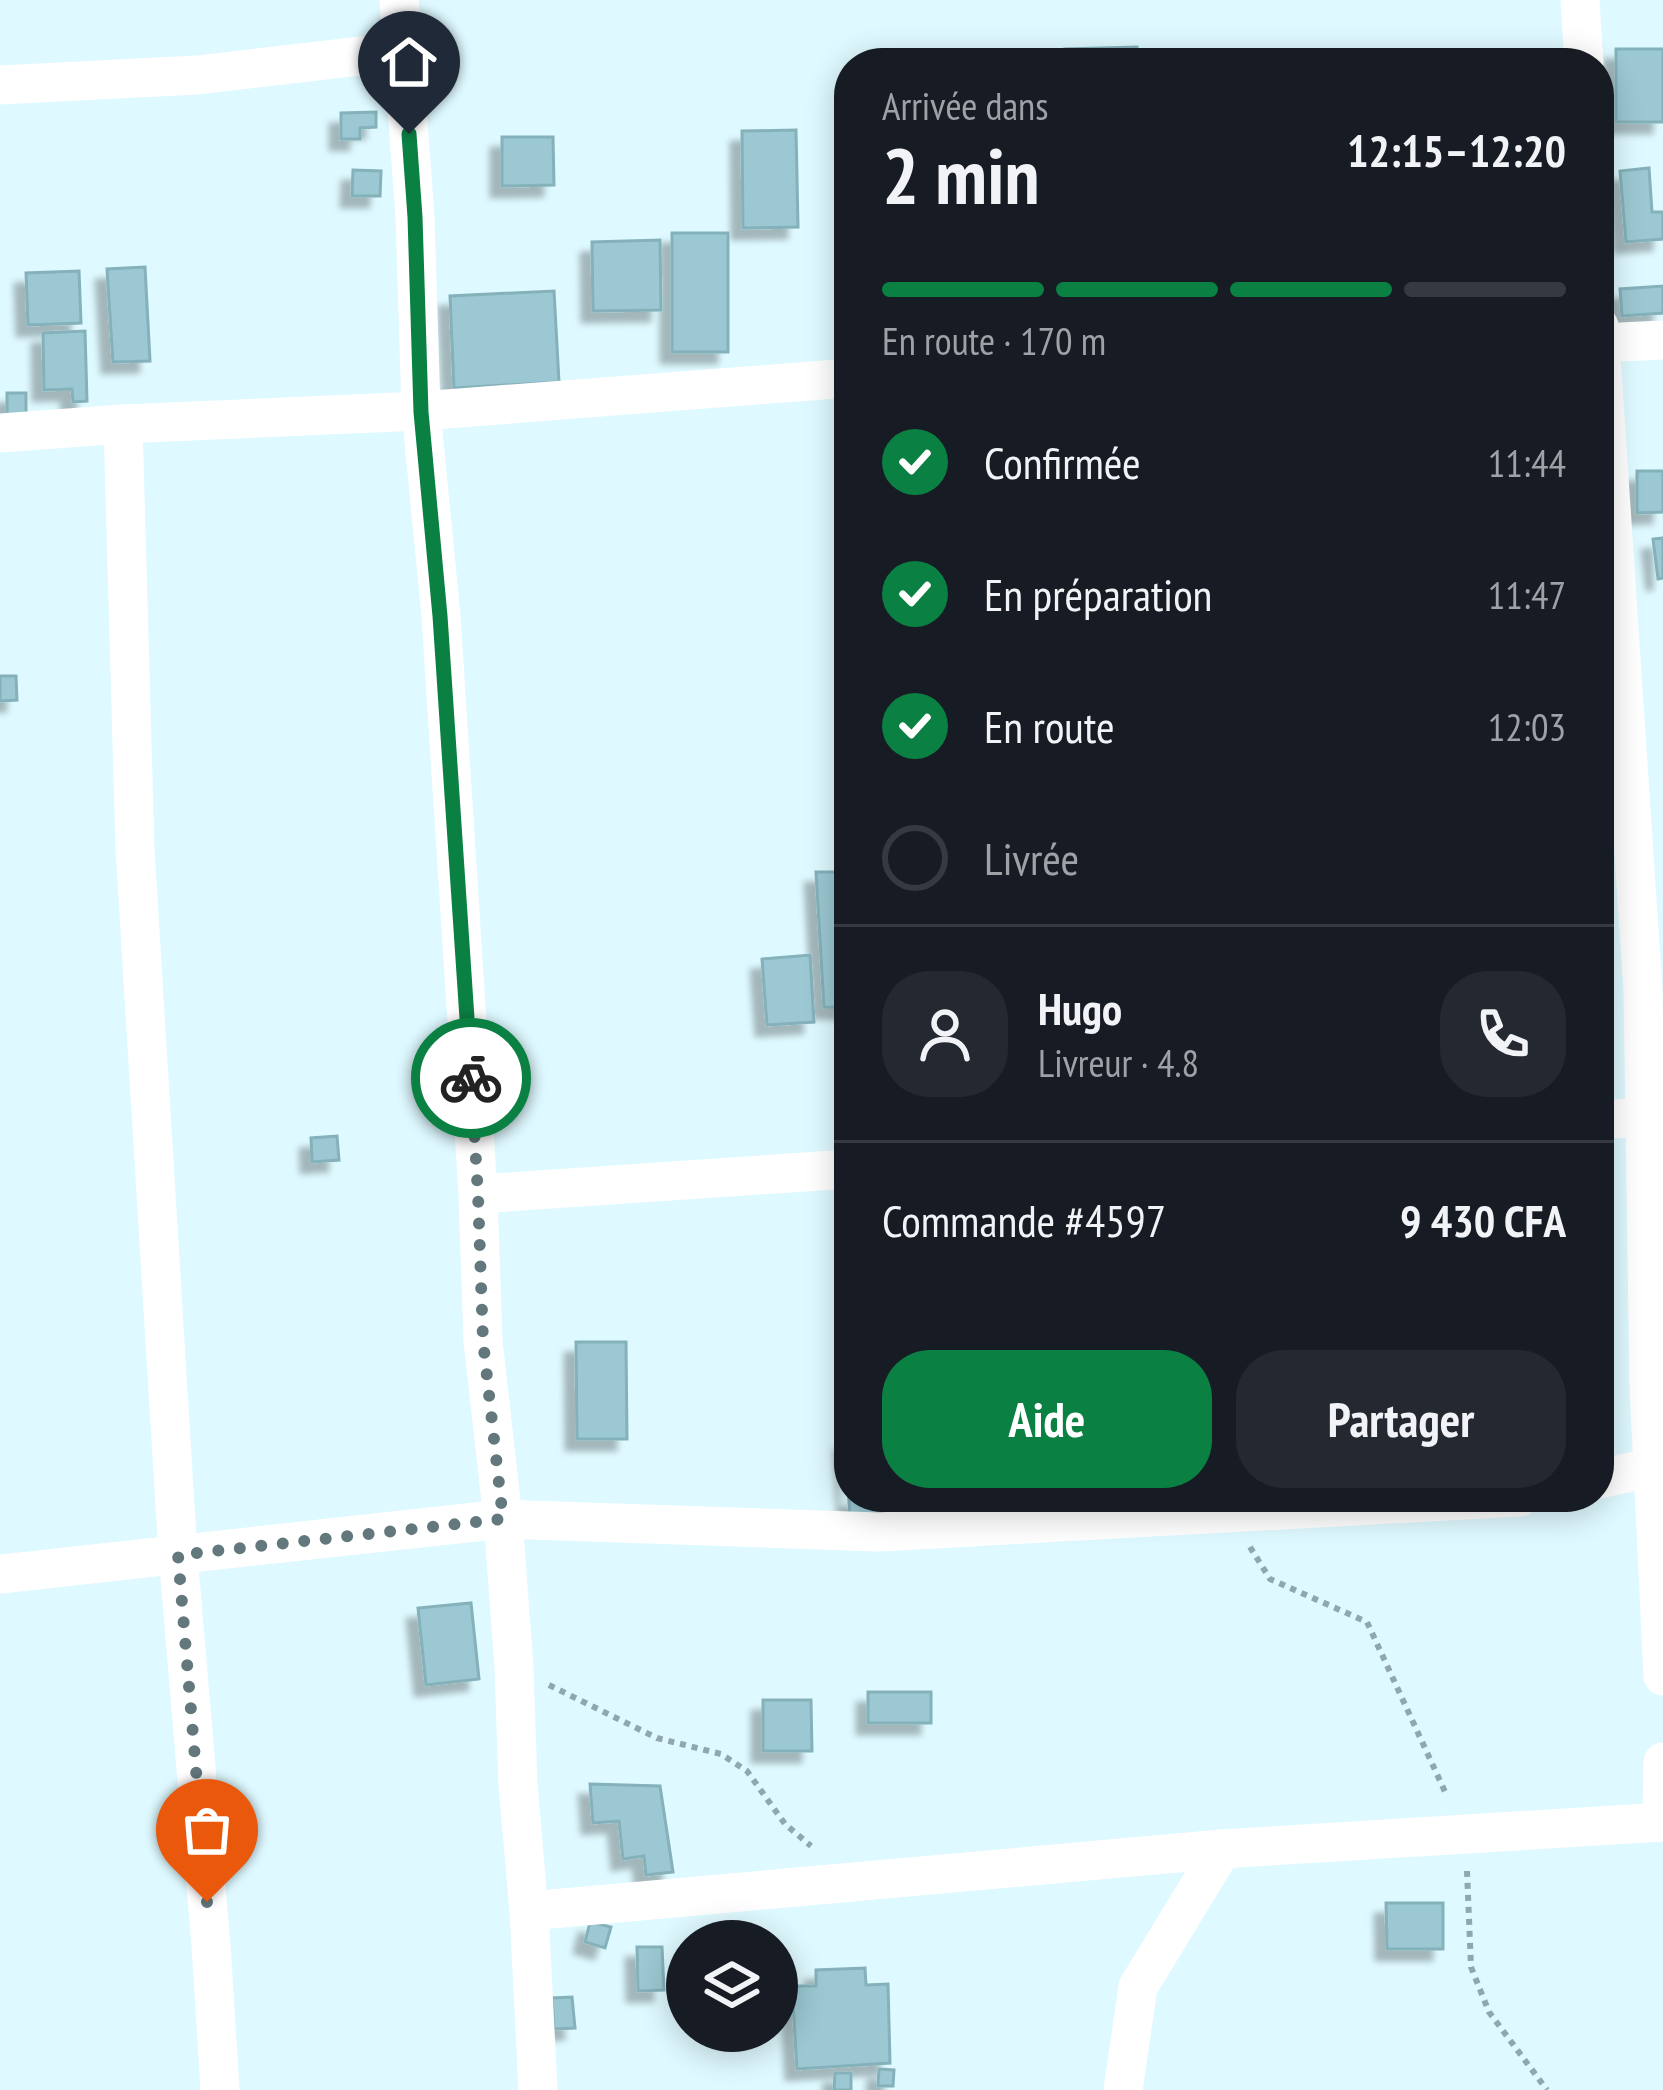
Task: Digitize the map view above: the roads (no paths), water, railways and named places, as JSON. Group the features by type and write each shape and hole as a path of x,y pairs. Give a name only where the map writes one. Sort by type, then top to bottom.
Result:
{"street":[{"path":"399,0 415,217 421,412 440,616 478,1194 483,1341 514,1667 538,2090"},
{"path":"1580,0 1583,48"},
{"path":"0,85 196,75 403,51"},
{"path":"1614,342 1663,340"},
{"path":"0,433 421,412 834,379"},
{"path":"123,424 135,849 178,1555 220,2090"},
{"path":"1614,554 1643,990 1649,1387 1663,1676"},
{"path":"1614,1119 1644,1117"},
{"path":"478,1194 834,1170"},
{"path":"1614,1476 1654,1467"},
{"path":"0,1574 503,1519 879,1532 1247,1512"},
{"path":"529,1911 1222,1849 1662,1822 1663,1762"},
{"path":"1123,2090 1138,1987 1222,1849"}]}
